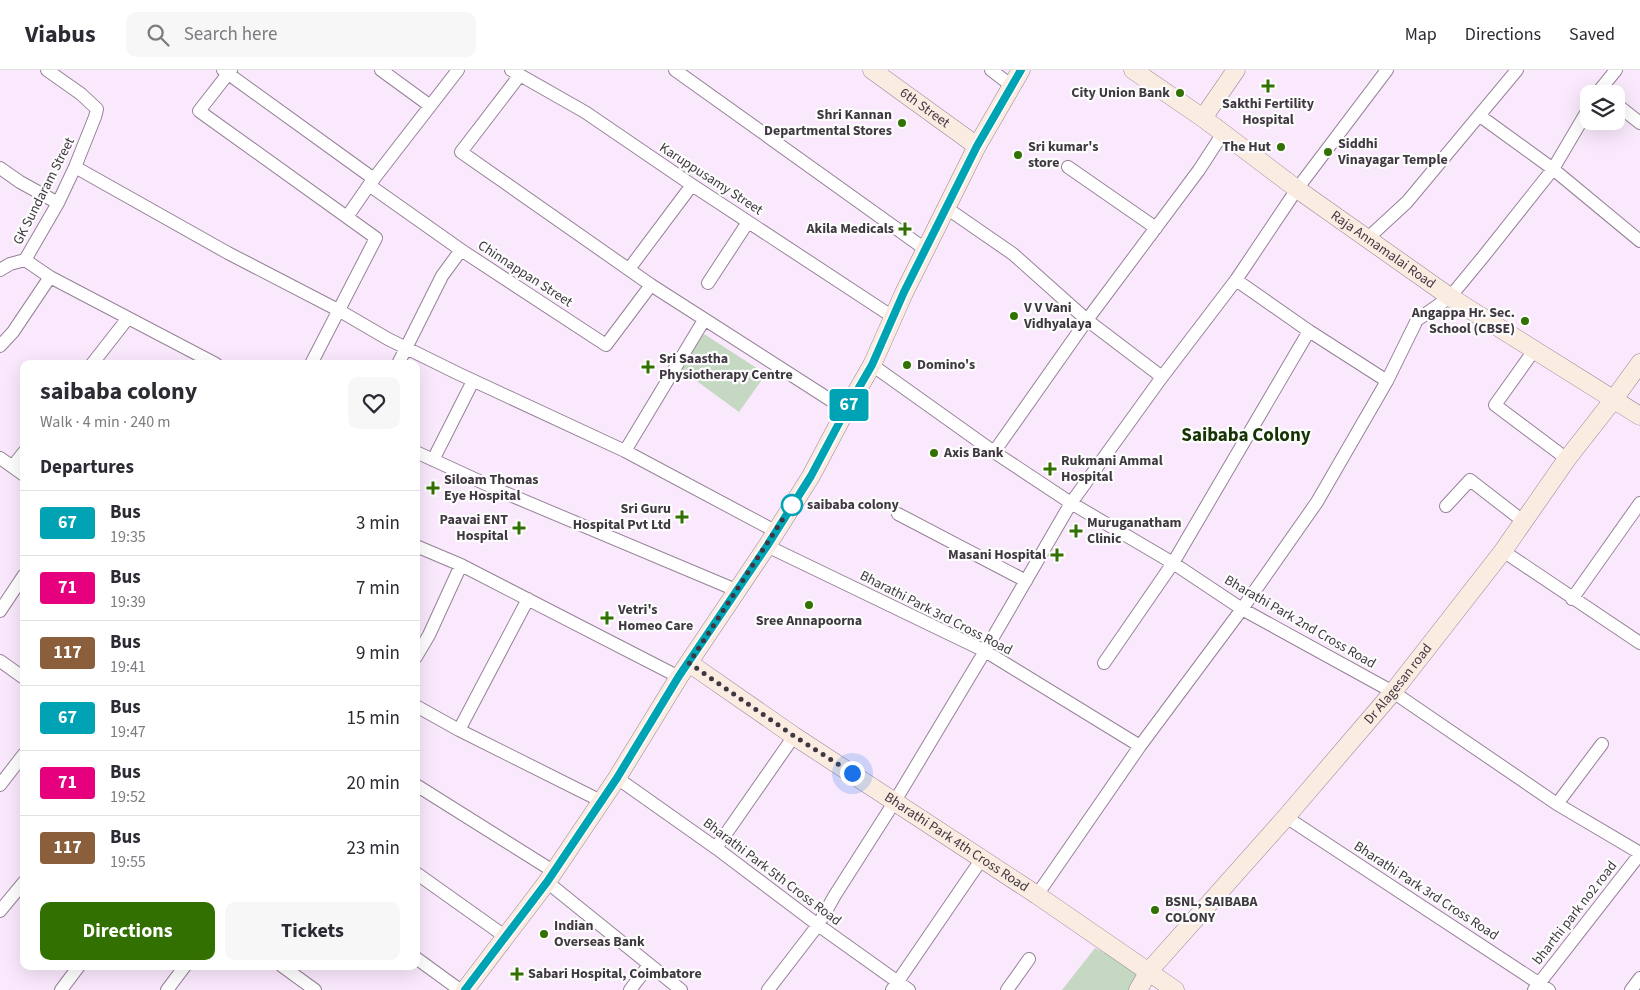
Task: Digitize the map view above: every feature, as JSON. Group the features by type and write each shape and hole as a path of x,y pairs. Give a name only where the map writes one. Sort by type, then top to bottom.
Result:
{"street":[{"name":"GK Sundaram Street","path":"47,70 81,94 96,109 95,117 75,166 58,202 25,260 50,277 205,360"},
{"path":"381,70 429,106"},
{"path":"347,217 371,182 458,70"},
{"path":"675,70 925,249"},
{"name":"6th Street","path":"872,70 977,146"},
{"path":"991,70 1012,86"},
{"path":"465,990 550,876 617,778 684,670 811,476 872,365 945,207 977,146 1021,70"},
{"name":"Raja Annamalai Road","path":"1133,70 1203,118 1297,189 1450,297 1640,416"},
{"path":"1203,118 1236,70"},
{"path":"768,990 818,925 895,801 1071,503 1162,377 1236,280 1297,189 1387,70"},
{"path":"1368,238 1407,202 1517,70"},
{"path":"1606,85 1616,70"},
{"path":"227,71 199,111 376,238 313,360"},
{"name":"Chinnappan Street","path":"227,71 461,250 606,345 650,285"},
{"path":"515,73 461,152 650,285 846,410"},
{"name":"Karuppusamy Street","path":"515,73 585,112 893,317"},
{"path":"1625,111 1640,123"},
{"path":"1480,116 1553,169 1640,241"},
{"path":"1037,896 1140,746 1242,609 1317,502 1387,380 1417,320 1450,297 1553,169 1580,123"},
{"path":"994,452 1087,320 1199,170 1223,133"},
{"name":"Bharathi Park 3rd Cross Road","path":"75,166 228,254 340,311 406,348 625,452 771,538 984,652 1140,746"},
{"path":"1068,167 1156,228"},
{"path":"0,168 20,182 58,202"},
{"path":"629,269 692,185"},
{"path":"945,207 1013,254 1087,320 1162,377"},
{"path":"708,283 748,222"},
{"path":"400,360 442,276 461,250"},
{"path":"0,270 10,264 25,260"},
{"path":"0,346 12,332 50,277"},
{"path":"1236,280 1309,331 1387,380"},
{"path":"95,360 128,318"},
{"path":"625,452 704,320"},
{"path":"1104,663 1172,563 1309,331"},
{"path":"1535,349 1495,405 1567,459"},
{"name":"Dr Alagesan road","path":"1138,990 1149,971 1286,817 1393,692 1503,551 1567,459 1640,363"},
{"name":"Bharathi Park 2nd Cross Road","path":"872,365 994,452 1071,503 1172,563 1242,609 1393,692 1557,804 1640,854"},
{"path":"433,460 473,381"},
{"path":"420,454 503,492 736,590"},
{"path":"13,466 20,457"},
{"path":"0,458 20,472"},
{"path":"1446,506 1470,480 1523,522"},
{"path":"1572,599 1640,503"},
{"path":"898,514 1026,581"},
{"path":"420,548 461,565 528,599 684,670"},
{"path":"1503,551 1640,643"},
{"path":"420,650 429,635 461,565"},
{"path":"0,611 19,591"},
{"path":"459,730 528,599"},
{"path":"0,661 20,675"},
{"name":"Bharathi Park 4th Cross Road","path":"684,670 794,736 895,801 1175,990"},
{"path":"420,708 459,730 601,801"},
{"path":"716,848 794,736"},
{"path":"1557,804 1602,744"},
{"path":"0,785 20,759"},
{"name":"Bharathi Park 5th Cross Road","path":"617,778 716,848 895,986 909,990"},
{"path":"420,788 550,876 649,965 681,990"},
{"name":"Bharathi Park 3rd Cross Road","path":"1286,817 1541,988"},
{"name":"bharthi park no2 road","path":"1541,988 1640,854"},
{"path":"895,986 981,860"},
{"path":"420,876 506,937"},
{"path":"0,911 20,887"},
{"path":"1007,990 1029,959"},
{"path":"420,961 460,990"},
{"path":"630,990 649,965"},
{"path":"61,990 76,970"},
{"path":"167,990 182,970"},
{"path":"288,970 315,990"},
{"path":"1631,990 1640,978"}],"green space":[{"path":"704,334 766,374 739,412 679,368"},
{"path":"1095,948 1143,972 1133,990 1062,990"}],"bus line":[{"name":"67","path":"465,990 547,882 617,778 679,676 767,546 811,476 872,365 904,292 945,207 977,146 1021,70"}],"place":[{"name":"Sakthi Fertility Hospital","path":"1268,86"},
{"name":"City Union Bank","path":"1180,93"},
{"name":"Shri Kannan Departmental Stores","path":"902,123"},
{"name":"The Hut","path":"1281,147"},
{"name":"Siddhi Vinayagar Temple","path":"1328,152"},
{"name":"Sri kumar's store","path":"1018,155"},
{"name":"Akila Medicals","path":"905,229"},
{"name":"V V Vani Vidhyalaya","path":"1014,316"},
{"name":"Angappa Hr. Sec. School (CBSE)","path":"1525,321"},
{"name":"Domino's","path":"907,365"},
{"name":"Sri Saastha Physiotherapy Centre","path":"648,367"},
{"name":"Axis Bank","path":"934,453"},
{"name":"Rukmani Ammal Hospital","path":"1050,469"},
{"name":"Siloam Thomas Eye Hospital","path":"433,488"},
{"name":"saibaba colony","path":"792,505"},
{"name":"Sri Guru Hospital Pvt Ltd","path":"682,517"},
{"name":"Paavai ENT Hospital","path":"519,528"},
{"name":"Muruganatham Clinic","path":"1076,531"},
{"name":"Masani Hospital","path":"1057,555"},
{"name":"Sree Annapoorna","path":"809,605"},
{"name":"Vetri's Homeo Care","path":"607,618"},
{"name":"BSNL, SAIBABA COLONY","path":"1155,910"},
{"name":"Indian Overseas Bank","path":"544,934"},
{"name":"Sabari Hospital, Coimbatore","path":"517,974"}],"district":[{"name":"Saibaba Colony","path":"1246,435"}],"route":[{"path":"792,505 689,663 794,736 852,773"}]}
